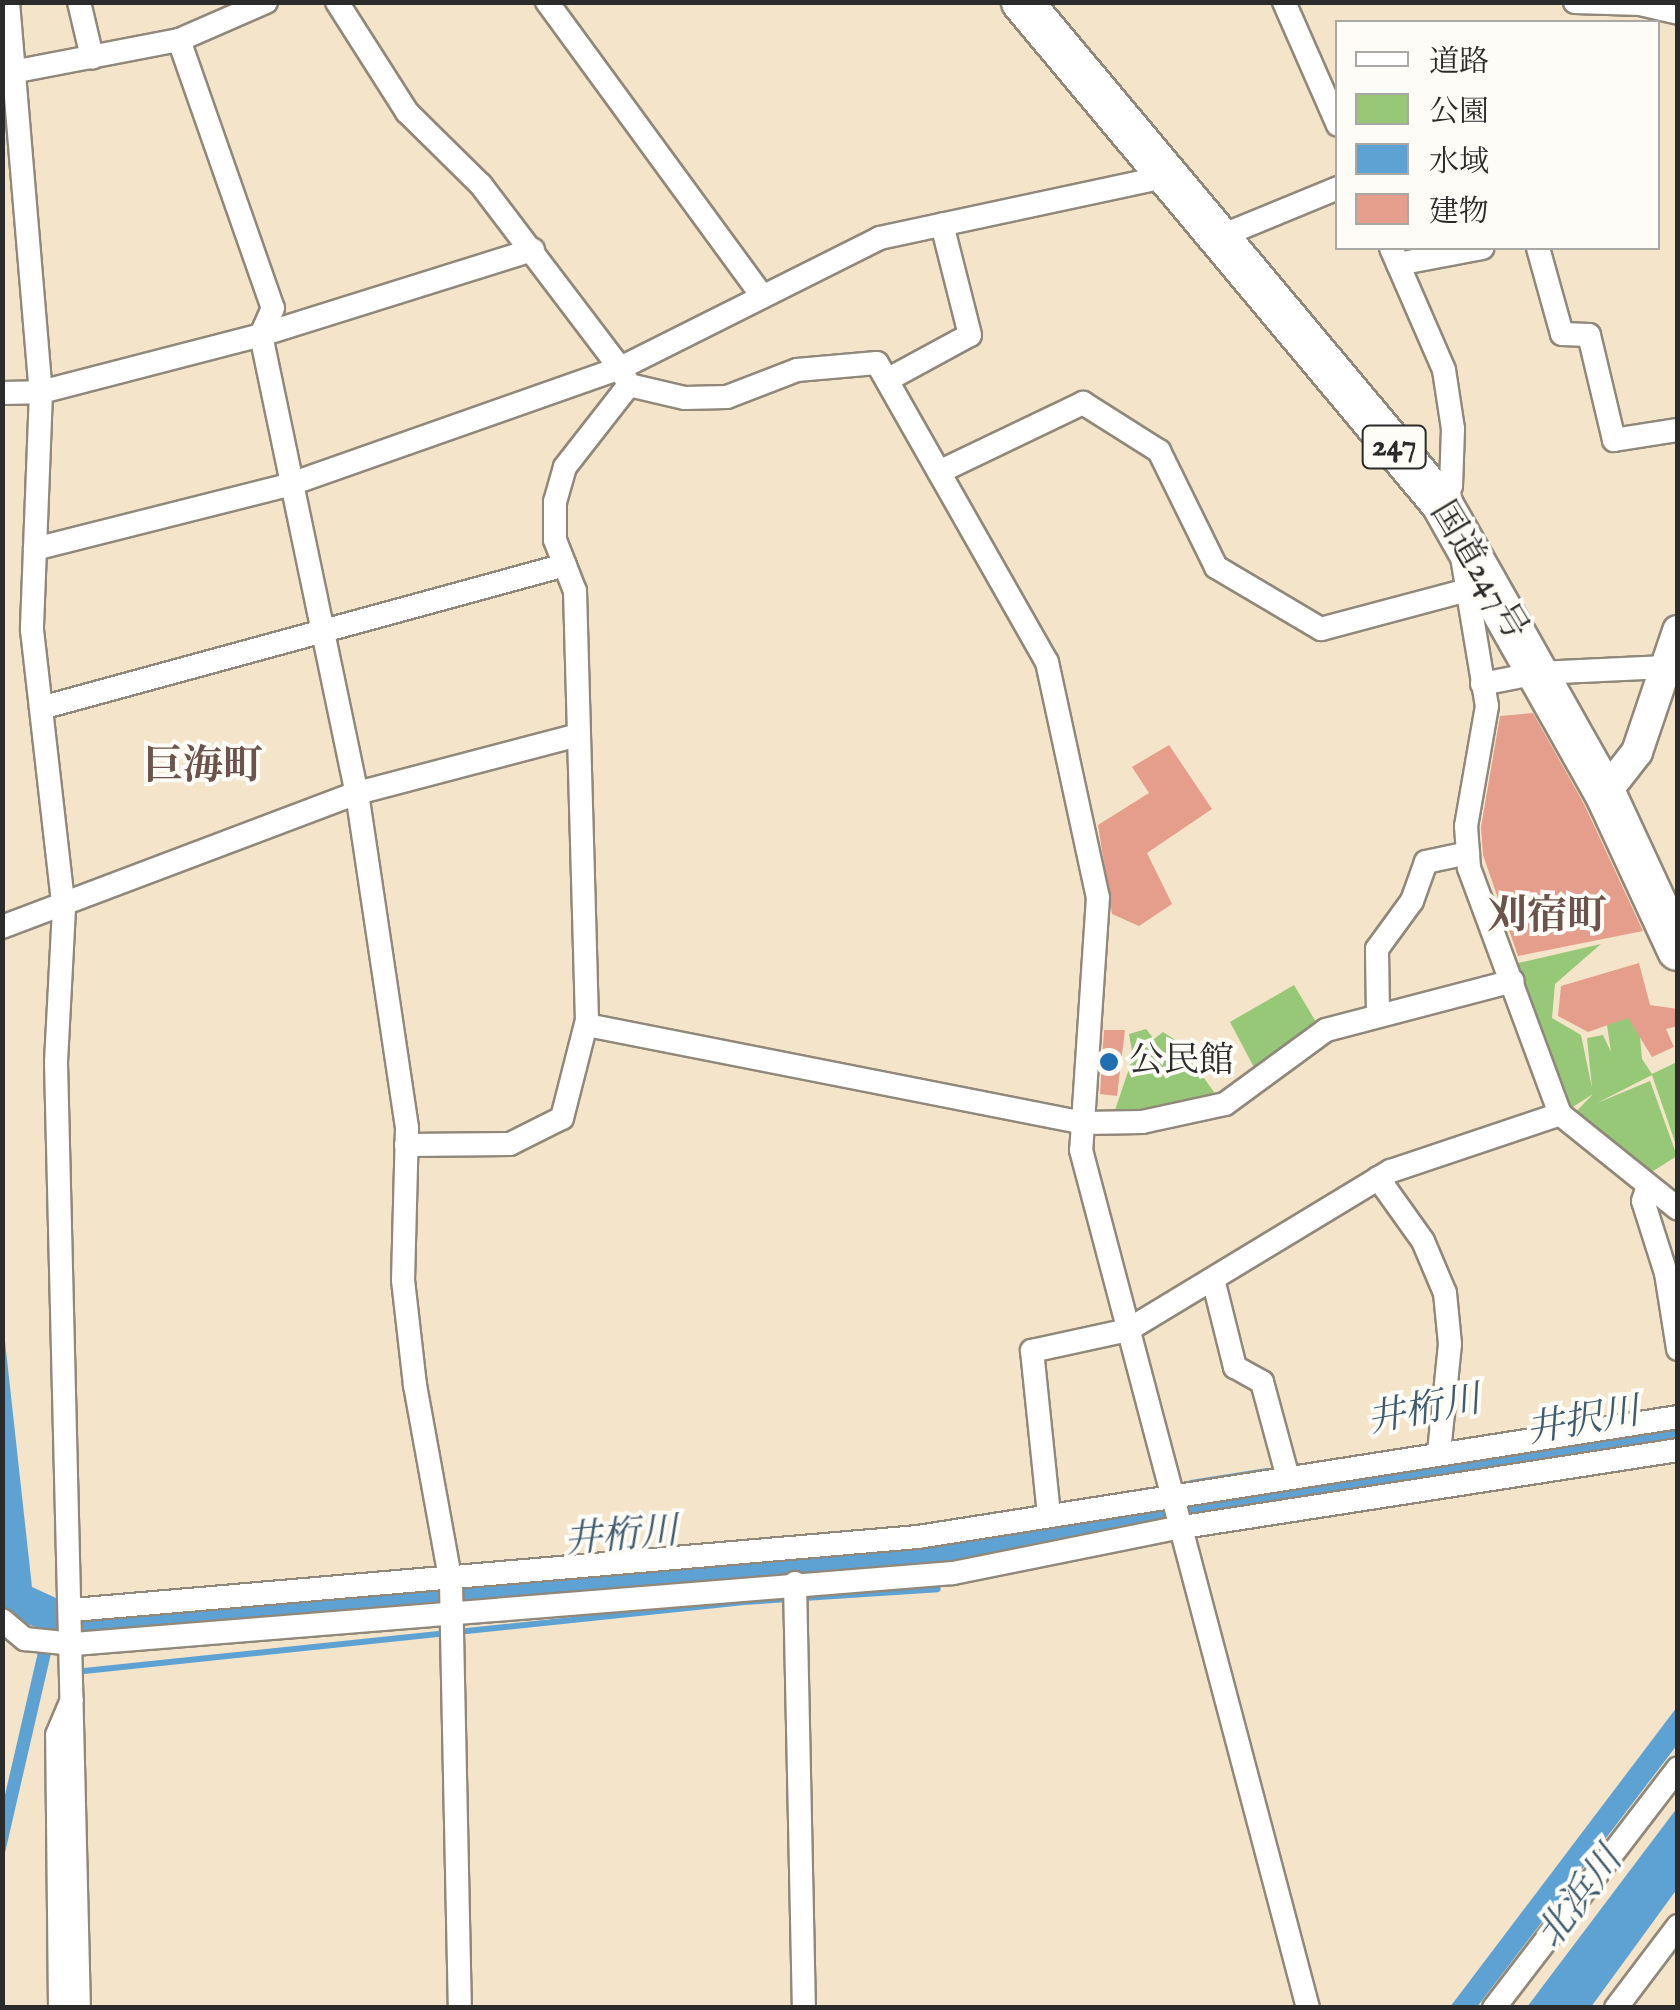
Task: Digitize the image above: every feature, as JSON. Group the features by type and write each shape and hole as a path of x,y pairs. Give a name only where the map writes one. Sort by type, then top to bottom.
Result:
{"highway":[{"name":"国道247号","path":"1022,2 1450,518 1605,792 1678,950"}],"main road":[{"path":"1605,792 1637,752 1671,664 1678,631"}],"street":[{"path":"8,2 8,73 41,392 32,630 64,909 56,1063 74,1644 64,2004"},
{"path":"80,2 92,57"},
{"path":"8,73 179,40 266,2"},
{"path":"337,2 408,112 481,185 625,376 685,398 727,396 797,370 877,364 1047,662 1098,897 1081,1150 1177,1528 1308,2008"},
{"path":"547,2 761,294"},
{"path":"1575,2 1640,4 1678,13"},
{"path":"1291,5 1335,117"},
{"path":"179,40 273,308 260,335 357,793 406,1145 405,1298 450,1580 460,2008"},
{"path":"35,549 290,484 625,376 761,294 880,238 1169,176"},
{"path":"1219,236 1335,189"},
{"path":"886,380 970,336 942,224"},
{"path":"2,393 41,392 260,335 533,250"},
{"path":"1460,250 1394,256 1444,370 1453,428 1450,518 1486,706 1466,826 1468,854 1560,1114 1678,1209"},
{"path":"1539,250 1562,334 1589,335 1614,440 1678,430"},
{"path":"625,376 565,467 555,502 555,540 575,590 574,736 587,1026 1084,1123 1142,1122 1226,1104 1326,1030 1513,980"},
{"path":"939,472 1082,403 1159,451 1216,567 1321,629 1464,591"},
{"path":"41,708 323,635 565,565"},
{"path":"1482,684 1538,673 1671,664"},
{"path":"2,928 64,909 357,793 574,736"},
{"path":"1378,1014 1377,949 1412,901 1426,862 1468,854"},
{"path":"406,1145 510,1144 562,1118 586,1020"},
{"path":"1049,1515 1032,1351 1128,1330 1214,1283 1291,1226 1378,1178 1560,1114"},
{"path":"1378,1178 1423,1241 1445,1293 1450,1344 1439,1453"},
{"path":"1648,1186 1642,1199 1666,1272 1678,1350"},
{"path":"1214,1283 1235,1367 1262,1382 1288,1478"},
{"path":"73,1610 918,1537 1678,1417"},
{"path":"4,1626 25,1638 74,1644 953,1573 1177,1528 1678,1450"},
{"path":"795,1583 804,2008"},
{"path":"1494,2008 1678,1768"},
{"path":"1616,2008 1678,1926"}],"green space":[{"path":"1601,944 1555,984 1552,1018 1581,1035 1592,1088 1587,1038 1603,1035 1611,1052 1603,999 1615,993 1639,1026 1642,1059 1652,1074 1677,1062 1677,1148 1652,1075 1597,1103 1650,1081 1677,1156 1642,1178 1569,1119 1593,1094 1565,1112 1560,1108 1518,963"},
{"path":"1294,985 1319,1027 1258,1075 1230,1022"},
{"path":"1146,1029 1154,1039 1163,1032 1177,1041 1217,1096 1163,1111 1115,1110 1133,1057 1129,1034"}],"water":[{"path":"2,1314 32,1587 56,1598 69,1587 58,1635 8,1617 3,1605"},
{"path":"1677,1423 1677,1445 951,1569 90,1636 77,1627 84,1613 949,1543"},
{"path":"38,1652 51,1655 2,1866 2,1808"},
{"path":"1677,1707 1677,1745 1477,2007 1450,2007"},
{"name":"北浜川","path":"1677,1808 1677,1889 1591,2007 1527,2007"}],"building":[{"path":"1533,713 1584,804 1643,931 1518,956 1483,855 1481,827 1500,716"},
{"path":"1169,745 1212,809 1147,853 1172,904 1139,926 1112,914 1098,825 1149,793 1132,767"},
{"path":"1639,963 1650,1005 1678,1009 1678,1026 1666,1029 1674,1047 1652,1057 1628,1018 1588,1032 1558,1016 1561,986"},
{"name":"公民館","path":"1104,1030 1125,1030 1117,1096 1100,1094"}],"waterway":[{"path":"1191,1483 1267,1471"},
{"path":"84,1671 744,1602 938,1589"}],"place":[{"name":"公民館","path":"1109,1062"}],"district":[{"name":"巨海町","path":"203,768"},
{"name":"刈宿町","path":"1547,918"}],"water label":[{"name":"井桁川","path":"1424,1412"},
{"name":"井択川","path":"1583,1423"},
{"name":"井桁川","path":"621,1538"}]}
